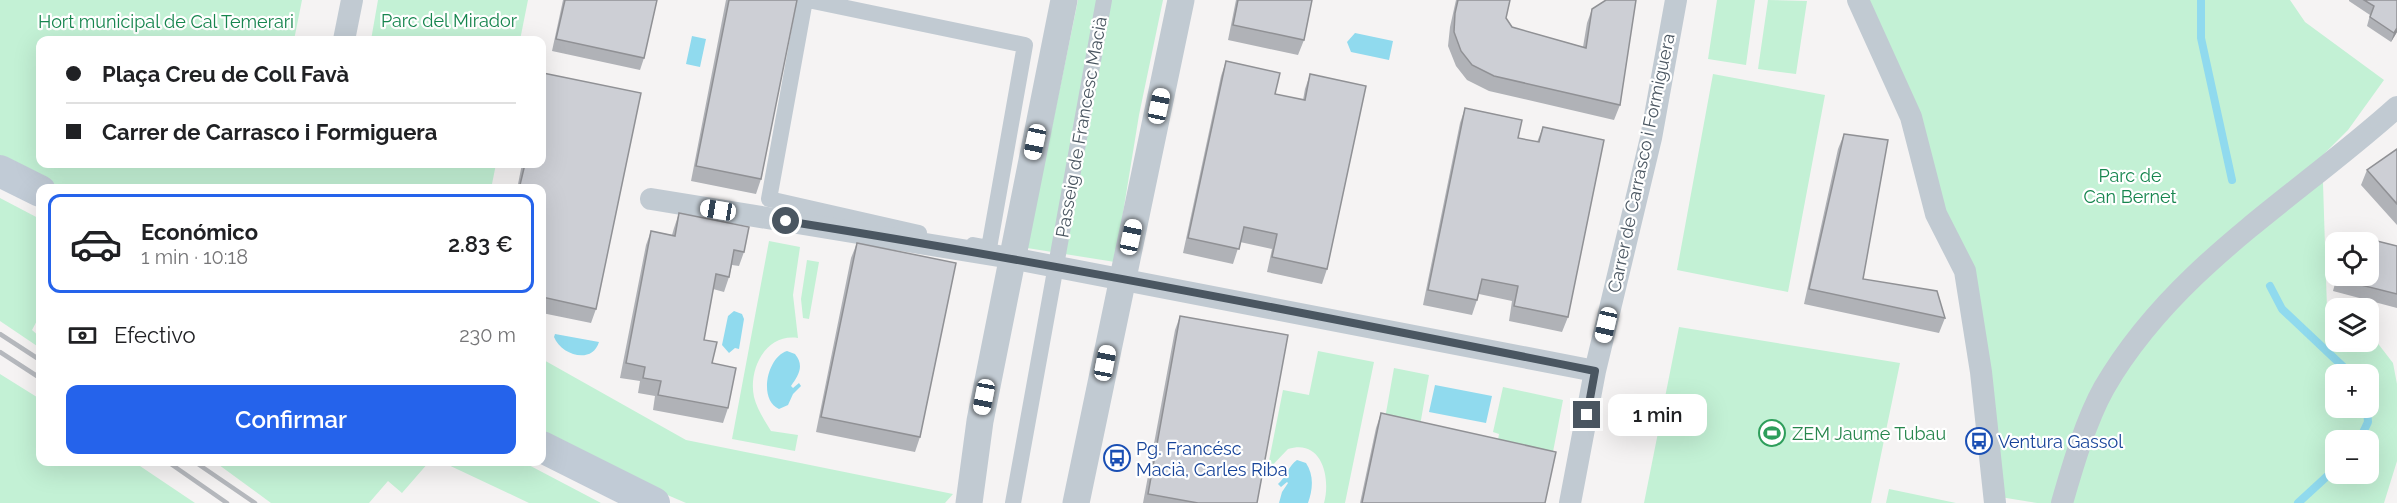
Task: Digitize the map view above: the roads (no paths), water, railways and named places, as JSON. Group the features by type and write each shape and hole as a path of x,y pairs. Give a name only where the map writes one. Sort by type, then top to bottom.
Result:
{"main road":[{"path":"0,171 36,189"},
{"path":"546,449 654,503"}],"street":[{"path":"345,36 352,0"},
{"path":"807,0 1025,45 989,248 769,199 807,0"},
{"path":"969,503 980,421 1064,0"},
{"name":"Passeig de Francesc Macià","path":"1013,503 1104,0"},
{"path":"1076,503 1181,0"},
{"name":"Carrer de Carrasco i Formiguera","path":"1570,503 1595,371 1651,138 1676,0"},
{"path":"1858,0 1911,117 1936,214 1965,271 1981,372 1995,503"},
{"path":"2062,503 2103,390 2152,320 2189,279 2237,236 2276,208 2363,138 2397,107"},
{"path":"651,199 1011,258 1595,371"},
{"path":"1992,480 2003,503"}],"water":[{"path":"1355,33 1393,41 1389,60 1351,52 1347,42"},
{"path":"692,36 706,39 700,67 686,64"},
{"path":"734,311 742,314 744,319 739,349 735,348 729,353 722,345 728,316"},
{"path":"555,334 599,342 590,353 576,355 563,349 554,337"},
{"path":"787,351 795,354 800,363 798,375 791,386 793,388 799,383 801,386 793,394 788,405 779,409 772,404 769,397 768,379 774,361"},
{"path":"1435,385 1492,396 1486,423 1429,412"},
{"path":"1297,460 1306,463 1310,472 1312,487 1308,503 1279,503 1288,483 1281,487 1278,484"}],"waterway":[{"path":"2201,0 2201,38 2232,180"},
{"path":"2270,286 2282,309 2340,364"},
{"path":"2364,430 2368,418"},
{"path":"2298,503 2325,478"}],"railway":[{"path":"0,334 36,357"},
{"path":"0,352 36,375"},
{"path":"174,466 227,503"},
{"path":"201,466 255,503"}],"place":[{"name":"ZEM Jaume Tubau","path":"1772,433"},
{"name":"Ventura Gassol","path":"1979,441"},
{"name":"Pg. Francésc Macià, Carles Riba","path":"1117,458"}],"park label":[{"name":"Parc del Mirador","path":"449,20"},
{"name":"Hort municipal de Cal Temerari","path":"166,21"},
{"name":"Parc de Can Bernet","path":"2130,186"}]}
